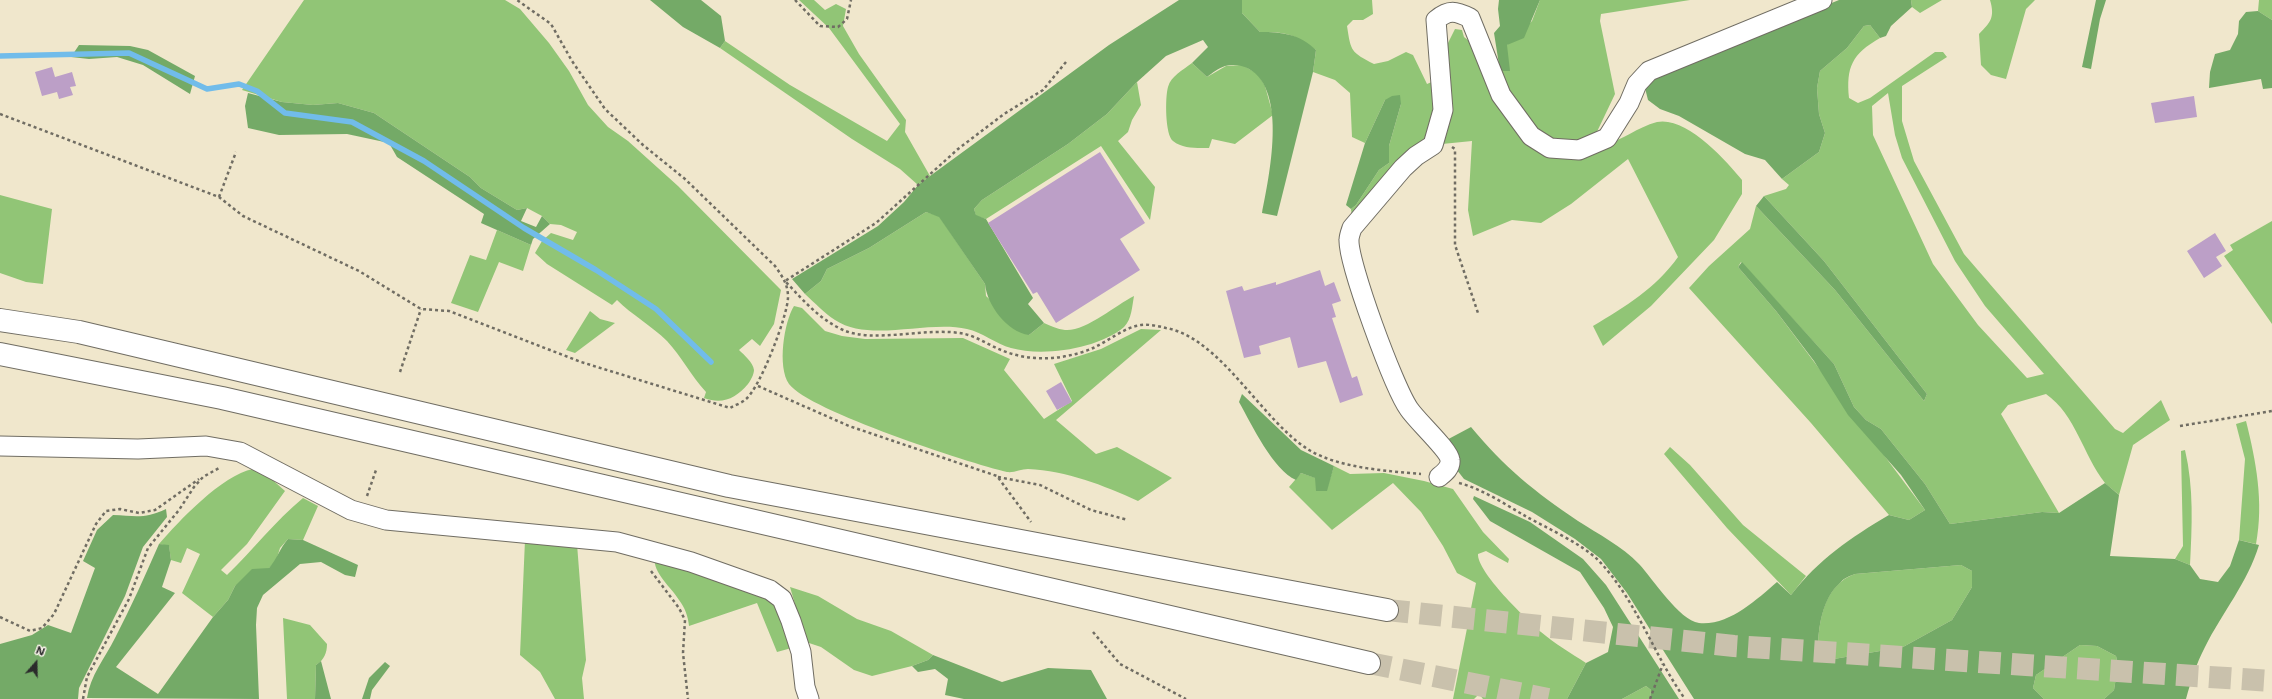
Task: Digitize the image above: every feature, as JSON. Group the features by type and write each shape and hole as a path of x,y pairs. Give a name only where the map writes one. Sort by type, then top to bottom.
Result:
{"highway":[{"path":"0,320 79,332 729,486 1387,610"},
{"path":"0,354 222,398 1369,663"}],"street":[{"path":"1439,477 1448,470 1451,461 1446,449 1421,426 1407,407 1396,386 1369,313 1356,271 1349,240 1352,228 1403,168 1416,156 1434,146 1443,110 1436,20 1444,12 1458,12 1470,18 1501,95 1531,136 1550,148 1579,150 1608,138 1629,104 1638,84 1649,71 1822,0"},
{"path":"0,446 138,449 206,446 247,455 352,510 392,521 610,541 691,562 770,590 782,600 801,652 805,687 809,699"}],"path":[{"path":"517,0 551,24 572,62 605,109 643,145 685,179 775,266 785,281 813,310 826,320 844,330 877,335 919,332 965,334 1019,356 1041,358 1059,357 1095,347 1141,325 1168,328 1190,337 1213,355 1276,422 1309,450 1328,460 1357,466 1439,477 1470,486 1597,558 1616,581 1633,608 1663,663 1685,699"},
{"path":"795,0 820,26 838,26 847,19 851,0"},
{"path":"785,281 876,223 958,149 1004,114 1043,90 1066,62"},
{"path":"0,114 219,197 243,216 359,271 421,309 448,311 581,362 730,408 746,399 758,386 773,348 788,298 785,281"},
{"path":"1434,146 1446,142 1455,149 1455,245 1478,313"},
{"path":"219,197 236,152"},
{"path":"400,372 421,309"},
{"path":"758,386 849,426 997,476 1040,485 1091,510 1128,520"},
{"path":"2180,426 2272,411"},
{"path":"0,617 30,631 42,628 54,614 96,524 106,511 120,509 139,513 155,510 186,487 247,455"},
{"path":"362,513 376,470"},
{"path":"997,476 1035,528"},
{"path":"83,698 87,677 129,599 148,548 203,477"},
{"path":"636,547 679,608 685,620 683,653 688,699"},
{"path":"1093,632 1120,664 1186,699"},
{"path":"1650,699 1663,663"}],"green space":[{"path":"304,0 505,0 520,9 549,43 569,71 588,105 608,127 628,141 678,186 781,290 774,324 760,346 752,339 739,350 752,364 754,370 748,384 739,393 729,399 717,401 704,398 706,392 667,341 617,300 612,305 547,264 535,253 542,241 551,233 573,240 577,232 561,225 550,224 542,216 527,208 517,210 481,188 470,177 374,113 338,103 313,105 282,102 242,90"},
{"path":"650,0 701,0 721,16 725,41 720,48 683,27"},
{"path":"799,0 814,0 825,10 836,4 846,9 843,26 859,54 906,120 905,132 930,176 918,185 900,169 852,139 720,48 725,41 790,85 887,141 900,124 829,28"},
{"path":"1179,0 1242,0 1242,13 1260,32 1283,33 1297,37 1304,40 1316,50 1313,72 1277,216 1262,213 1273,136 1272,115 1268,96 1261,80 1249,69 1243,67 1234,65 1225,66 1207,77 1192,63 1208,47 1203,40 1166,56 1137,82 1107,114 1068,144 982,200 974,209 976,215 986,219 1033,298 1028,304 1044,323 1029,335 1013,329 994,309 985,284 939,217 926,212 869,248 827,269 821,281 805,294 792,279 878,226 904,202 918,185 1109,45"},
{"path":"1242,0 1372,0 1373,14 1363,20 1353,20 1347,26 1353,50 1356,54 1374,64 1388,61 1406,52 1413,55 1427,84 1434,81 1446,47 1455,29 1462,30 1464,37 1478,48 1530,143 1577,146 1604,144 1617,140 1650,124 1657,122 1668,122 1692,132 1716,151 1742,180 1742,194 1714,240 1651,306 1603,346 1593,326 1617,312 1639,296 1660,278 1678,257 1628,159 1571,204 1541,223 1512,220 1473,236 1468,210 1472,141 1442,144 1352,217 1351,209 1356,205 1379,170 1389,163 1389,146 1401,104 1385,100 1365,143 1352,137 1350,93 1335,80 1313,72 1316,50 1296,37 1284,33 1260,32 1242,13"},
{"path":"1499,0 1540,0 1524,38 1507,45 1510,71 1500,71 1494,33 1500,26 1498,9"},
{"path":"1540,0 1690,0 1601,14 1600,21 1615,94 1594,138 1557,147 1515,111 1500,71 1507,45 1532,21"},
{"path":"1839,0 1911,0 1912,7 1891,26 1886,36 1880,38 1870,25 1864,26 1847,48 1820,71 1817,88 1819,114 1825,133 1819,152 1782,179 1765,160 1745,154 1679,116 1660,109 1648,100 1643,80"},
{"path":"1911,0 1942,0 1920,13 1912,7"},
{"path":"1990,0 2035,0 2026,9 2006,79 1991,75 1981,65 1979,34 1991,19 1992,11"},
{"path":"2096,0 2106,0 2100,19 2091,69 2082,67"},
{"path":"2259,0 2272,0 2272,20 2258,11"},
{"path":"2258,11 2272,20 2272,88 2263,89 2261,79 2209,88 2210,72 2215,54 2230,50 2238,34 2239,21 2246,12"},
{"path":"1870,25 1880,38 1857,56 1850,70 1848,87 1849,98 1858,103 1870,98 1935,52 1943,52 1947,57 1902,86 1902,121 1914,161 1964,254 2115,429 2123,433 2161,400 2170,420 2133,445 2119,495 2105,483 2097,472 2065,413 2046,394 2008,405 2001,414 2059,513 2042,512 1950,524 1925,484 1881,429 1866,420 1854,407 1834,364 1741,262 1738,267 1776,311 1925,510 1909,520 1889,515 1811,423 1689,288 1709,266 1750,229 1756,206 1835,290 1924,401 1927,394 1824,261 1764,196 1786,189 1789,185 1782,179 1819,152 1825,133 1819,114 1817,88 1820,71 1847,48 1864,26","holes":["1888,93 1895,135 1902,158 1955,261 1985,306 2044,374 2027,378 1978,325 1933,264 1873,135 1872,106"]},
{"path":"79,45 130,46 148,50 195,76 190,94 143,65 117,57 89,59 71,57"},
{"path":"1192,63 1207,77 1226,66 1242,65 1258,74 1265,86 1273,115 1235,144 1212,139 1209,148 1190,148 1177,144 1170,137 1168,131 1166,116 1167,92 1172,80"},
{"path":"1137,82 1141,105 1132,120 1128,132 1118,141 1155,187 1150,220 1101,146 986,219 976,216 974,209 982,200 1068,144 1107,114"},
{"path":"248,93 282,102 313,105 338,103 374,113 470,177 481,188 517,210 527,208 521,221 536,227 542,216 550,224 533,239 531,245 481,223 484,214 397,157 389,143 347,134 279,135 248,128 245,106"},
{"path":"1400,95 1401,104 1389,146 1389,163 1379,170 1356,205 1351,209 1346,205 1365,143 1385,100 1392,96"},
{"path":"0,195 52,209 43,284 26,282 0,273"},
{"path":"1764,196 1824,261 1927,394 1924,401 1835,290 1756,206"},
{"path":"926,212 939,216 985,284 986,296 1029,335 1044,323 1065,330 1082,327 1134,296 1127,324 1113,335 1085,346 1054,351 1024,351 1005,346 967,329 934,327 882,331 849,327 835,320 823,311 805,294 821,281 827,269 869,248"},
{"path":"2272,221 2272,324 2224,256 2233,250 2230,245"},
{"path":"497,230 531,245 523,271 499,262 478,312 451,303 470,255 486,260"},
{"path":"1742,262 1834,364 1854,407 1866,420 1881,429 1925,484 1950,524 2042,512 2059,513 2105,483 2119,495 2110,556 2175,559 2190,565 2200,579 2218,582 2230,566 2239,540 2259,545 2242,585 2202,653 2186,699 2104,699 2114,690 2118,665 2116,656 2097,646 2080,645 2036,675 2033,688 2044,699 1694,699 1627,593 1601,559 1575,539 1532,512 1464,479 1453,465 1441,443 1471,427 1508,467 1562,510 1625,552 1639,564 1683,615 1699,623 1710,623 1731,616 1751,604 1777,582 1791,595 1824,560 1861,532 1889,515 1909,520 1925,510 1901,475 1848,415 1814,361 1776,311 1738,267","holes":["1961,565 1972,571 1972,587 1952,620 1903,647 1834,659 1826,658 1818,651 1820,623 1825,605 1829,596 1847,577 1855,574"]},
{"path":"794,306 802,308 825,331 842,336 865,339 963,338 1010,359 1004,370 1044,419 1072,401 1054,364 1101,349 1141,329 1161,330 1056,420 1096,454 1117,447 1172,478 1138,501 1098,484 1071,476 1042,470 1028,469 1007,472 988,467 891,435 826,408 803,395 789,384 785,376 783,367 783,345 787,323"},
{"path":"590,311 600,319 615,323 575,353 566,350"},
{"path":"1242,394 1301,450 1334,466 1327,491 1316,491 1315,478 1301,473 1296,480 1287,475 1279,467 1264,446 1239,402"},
{"path":"2246,421 2258,482 2259,513 2256,544 2239,540 2245,459 2236,424"},
{"path":"1670,447 1690,465 1743,525 1806,576 1791,595 1727,528 1664,454"},
{"path":"2185,450 2191,493 2192,522 2190,565 2175,559 2183,546 2181,451"},
{"path":"1334,466 1350,474 1384,473 1424,481 1453,489 1483,532 1509,559 1508,563 1486,551 1478,554 1485,572 1514,606 1541,632 1586,663 1567,699 1483,699 1479,694 1474,699 1453,699 1476,583 1457,573 1443,546 1421,512 1393,483 1332,530 1289,487 1301,473 1316,478 1326,491"},
{"path":"253,469 267,475 285,491 247,544 221,570 227,575 283,516 303,498 318,506 303,540 288,539 280,548 276,561 269,568 235,586 228,600 213,617 182,593 200,554 187,548 181,563 171,560 169,546 159,544 189,512 215,489 241,473"},
{"path":"1474,496 1530,522 1583,559 1606,585 1679,699 1650,699 1651,690 1646,686 1622,699 1567,699 1586,663 1608,652 1613,627 1604,608 1580,572 1490,521 1473,499"},
{"path":"166,509 167,517 143,547 125,596 79,688 78,699 0,699 0,644 32,635 48,625 71,633 95,568 83,561 97,530 113,515 146,516"},
{"path":"288,539 303,540 358,565 355,577 345,575 321,562 300,564 263,595 257,608 256,625 259,699 87,698 91,682 127,615 159,544 169,545 171,560 162,587 175,593 116,667 158,694 213,617 228,600 235,586 252,569 269,568"},
{"path":"525,540 577,544 586,660 582,678 584,699 555,699 540,672 520,655"},
{"path":"655,558 772,597 795,647 777,652 757,603 689,626 685,609 656,569"},
{"path":"1961,565 1972,571 1972,587 1952,620 1903,647 1834,659 1826,658 1818,651 1820,623 1825,604 1835,588 1846,578 1855,574"},
{"path":"790,587 818,596 857,619 891,631 933,655 928,660 912,666 872,676 854,670 821,647 806,642"},
{"path":"283,618 310,625 327,644 324,656 316,665 315,699 287,699"},
{"path":"2080,645 2097,646 2116,656 2118,665 2114,690 2104,699 2044,699 2033,688 2036,675"},
{"path":"933,655 1002,682 1048,668 1091,670 1107,699 964,699 945,695 948,679 935,669 918,672 912,666 928,660"},
{"path":"321,661 331,699 315,699 316,665"},
{"path":"385,662 390,666 372,690 370,699 362,699 369,678"},
{"path":"1646,686 1651,690 1650,699 1622,699"}],"building":[{"path":"52,67 55,77 72,72 76,86 70,87 73,95 59,99 57,92 42,96 35,72"},
{"path":"2194,96 2197,117 2155,123 2151,103"},
{"path":"1100,152 1145,223 1120,239 1140,270 1056,323 1037,292 1033,294 988,223"},
{"path":"2215,233 2226,251 2216,257 2222,266 2204,278 2187,251"},
{"path":"1320,270 1325,286 1334,282 1341,301 1332,304 1336,317 1332,318 1352,378 1357,376 1363,395 1340,403 1326,361 1298,368 1290,337 1259,346 1261,354 1244,358 1226,291 1242,286 1244,291 1276,282 1276,285"},
{"path":"1061,382 1072,402 1057,410 1046,391"}],"waterway":[{"path":"0,56 129,53 207,89 239,84 257,91 285,113 352,122 424,161 524,228 596,270 656,309 711,362"}],"tunnel":[{"path":"1387,610 1734,646 2272,681"},
{"path":"1369,663 1548,699"}]}
